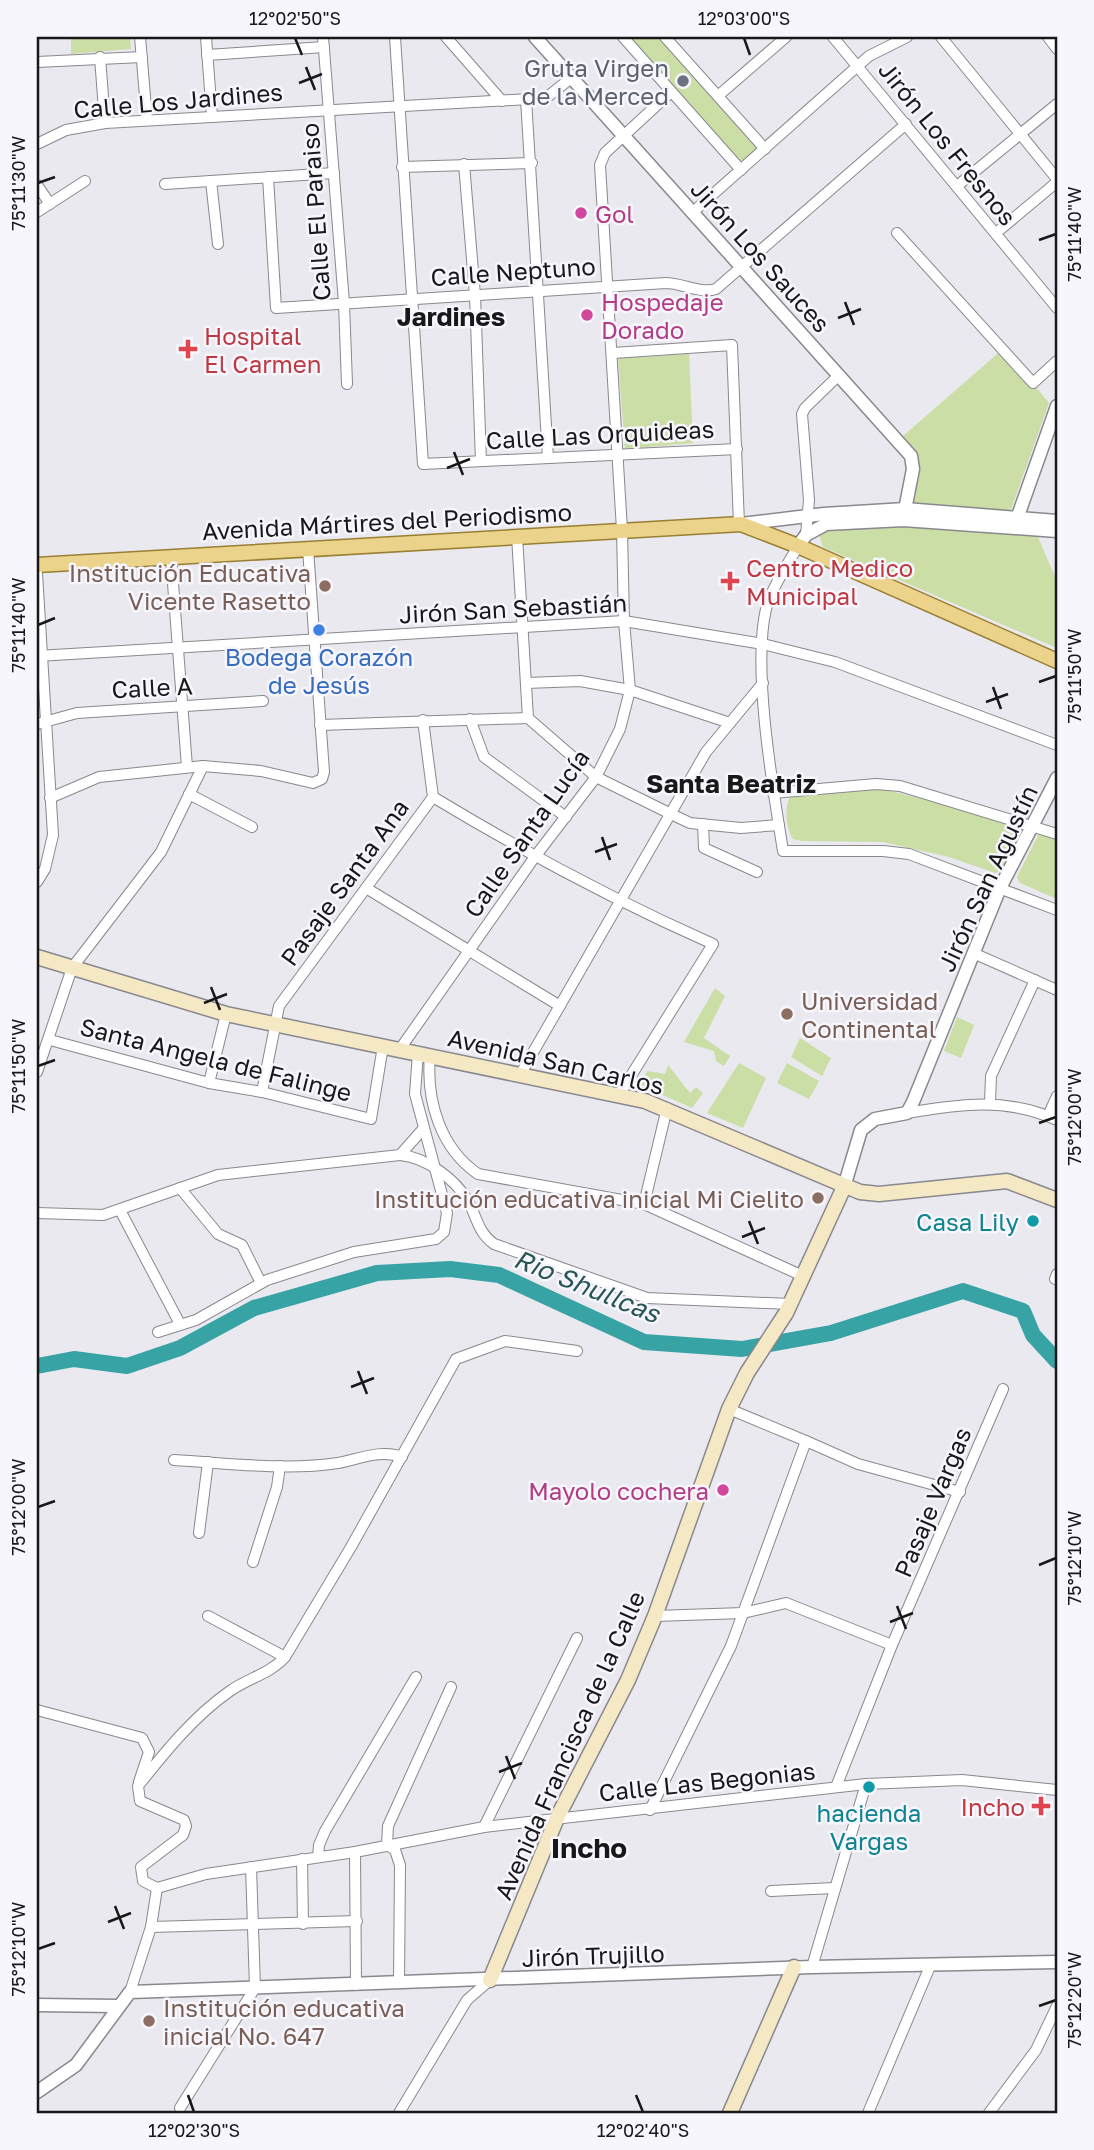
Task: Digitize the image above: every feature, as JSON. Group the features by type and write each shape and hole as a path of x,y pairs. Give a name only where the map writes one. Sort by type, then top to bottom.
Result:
{"main road":[{"name":"Avenida Mártires del Periodismo","path":"37,565 740,524 802,540 1057,662"},
{"name":"Avenida San Carlos","path":"37,957 226,1014 619,1095 667,1108 844,1187 878,1194 1007,1181 1057,1200"},
{"name":"Avenida Francisca de la Calle","path":"489,1980 557,1818 628,1680 655,1616 729,1409 747,1374 788,1308 844,1187"},
{"path":"730,2113 794,1967"}],"street":[{"path":"140,37 146,120"},
{"path":"206,37 212,116"},
{"path":"395,37 413,299"},
{"path":"446,37 502,101"},
{"name":"Jirón Los Sauces","path":"535,37 911,456 913,469 904,514"},
{"path":"623,37 741,170"},
{"path":"719,95 786,37"},
{"name":"Jirón Los Fresnos","path":"833,37 1057,308"},
{"path":"692,212 869,56 907,37"},
{"path":"941,37 1057,181 996,233"},
{"path":"1048,37 1057,49"},
{"path":"671,39 765,149"},
{"path":"207,55 323,42"},
{"name":"Calle El Paraiso","path":"323,42 344,303 346,384"},
{"path":"100,57 105,122"},
{"path":"37,62 142,57"},
{"name":"Calle Los Jardines","path":"37,144 66,130 105,122 546,99 571,78"},
{"name":"Calle Santa Lucía","path":"400,1049 534,858 596,777 620,729 630,690 624,621 613,353 600,166 605,153 671,92"},
{"path":"526,99 548,458"},
{"path":"957,186 1057,104"},
{"name":"Calle Neptuno","path":"268,177 276,308 672,283 709,291 742,266 906,124"},
{"path":"402,167 532,163"},
{"path":"464,164 475,295 481,461"},
{"path":"165,184 334,173"},
{"path":"37,212 85,181"},
{"path":"211,181 218,244"},
{"path":"37,185 50,204"},
{"path":"897,233 1033,383 1039,381 1057,361"},
{"name":"Calle Las Orquideas","path":"413,299 423,464 737,449"},
{"path":"613,353 732,345 740,524"},
{"path":"839,375 802,414 807,515 802,540 766,610 763,683 783,851 883,851 909,854 1057,911"},
{"path":"1014,524 1057,406"},
{"path":"802,540 826,524 904,514 1014,524 1057,531"},
{"name":"Avenida Mártires del Periodismo","path":"740,524 807,515 904,514"},
{"path":"1014,524 1057,521"},
{"path":"517,536 528,718"},
{"path":"50,798 99,776 187,767 261,771 319,782 324,774 308,549"},
{"path":"171,557 187,767"},
{"path":"37,573 41,723 53,835 51,852 37,882"},
{"name":"Jirón San Sebastián","path":"39,656 624,621 763,644 835,662 1057,745"},
{"path":"526,683 580,681 630,690 730,723"},
{"path":"520,1075 706,752 763,683"},
{"name":"Calle A","path":"41,723 77,713 263,701"},
{"path":"320,725 528,718 596,777 671,814 703,824 741,828 779,825"},
{"path":"470,719 484,757 566,817"},
{"name":"Pasaje Santa Ana","path":"262,1092 279,1006 433,797 423,720"},
{"path":"37,1072 50,1040 72,968 160,852 204,766"},
{"name":"Jirón San Agustín","path":"907,1113 1000,888 1057,778"},
{"path":"774,793 876,784 900,786 1034,824 1057,834"},
{"path":"189,794 252,827"},
{"path":"433,797 534,858 620,902 713,944 619,1095"},
{"path":"703,824 704,848 757,872"},
{"path":"366,888 560,1006"},
{"path":"973,953 1057,990"},
{"path":"990,1102 991,1076 1035,980"},
{"path":"209,1083 226,1014"},
{"name":"Santa Angela de Falinge","path":"50,1040 209,1083 262,1092 372,1119 383,1046"},
{"path":"158,1332 196,1320 261,1283 354,1252 421,1244 436,1239 444,1232 447,1213 414,1084 424,1055"},
{"path":"424,1055 428,1084 443,1135 463,1164 478,1174 645,1204 803,1276"},
{"path":"844,1187 861,1130 875,1119 990,1102 1018,1106 1053,1118 1057,1096"},
{"path":"645,1204 667,1108"},
{"path":"400,1155 424,1129"},
{"path":"37,1213 103,1215 121,1212 218,1175 247,1170 303,1168 400,1155 413,1156 434,1168 468,1200 481,1231 494,1244 647,1298 788,1308"},
{"path":"180,1188 218,1234 242,1245 261,1283"},
{"path":"121,1212 180,1324"},
{"path":"138,1786 189,1728 220,1698 249,1678 275,1667 285,1657 456,1359 505,1340 577,1351"},
{"name":"Pasaje Vargas","path":"836,1787 892,1645 1003,1389"},
{"path":"729,1409 858,1464 960,1492"},
{"path":"650,1810 731,1646 806,1441"},
{"path":"174,1460 280,1466 336,1463 388,1453 402,1457"},
{"path":"199,1533 208,1462"},
{"path":"253,1562 277,1487 280,1466"},
{"path":"655,1616 743,1613 786,1603 892,1645"},
{"path":"208,1616 285,1657"},
{"path":"484,1827 577,1638"},
{"path":"318,1857 319,1845 325,1831 416,1677"},
{"path":"399,1983 400,1865 395,1850 387,1845 388,1826 451,1687"},
{"path":"37,1710 142,1738 149,1752 138,1786 140,1801 184,1821 186,1826 183,1835 141,1867 144,1881 157,1888 151,1927 130,1992 117,2006 92,2048 76,2065 37,2092"},
{"name":"Calle Las Begonias","path":"157,1888 206,1874 355,1852 484,1827 836,1787 962,1780 1057,1790"},
{"path":"812,1967 866,1784"},
{"path":"355,1852 356,1985"},
{"path":"302,1859 303,1924"},
{"path":"180,2108 255,1988 251,1867"},
{"path":"771,1891 834,1888"},
{"path":"151,1927 357,1921"},
{"name":"Jirón Trujillo","path":"130,1992 794,1967 1057,1962"},
{"path":"868,2113 931,1964"},
{"path":"399,2113 467,2000 489,1980"},
{"path":"37,2005 117,2006"},
{"path":"989,2113 1037,2050 1057,2006"}],"green space":[{"path":"71,37 130,37 131,49 71,54"},
{"path":"627,37 661,37 754,142 757,150 746,161 736,159"},
{"path":"1004,348 1049,403 1010,512 911,504 920,468 916,454 903,436"},
{"path":"689,354 693,443 625,449 618,358"},
{"path":"895,524 1037,535 1057,581 1057,648 823,547 819,535 825,527"},
{"path":"883,789 1015,823 1021,832 1002,870 995,873 949,857 883,842 793,839 786,812 790,797 799,794"},
{"path":"1045,833 1057,838 1057,899 1020,883 1017,877 1038,835"},
{"path":"715,988 725,996 704,1038 730,1056 724,1066 716,1061 714,1051 684,1042"},
{"path":"957,1017 974,1025 961,1058 944,1051"},
{"path":"800,1038 831,1058 822,1076 791,1057"},
{"path":"739,1063 766,1078 743,1128 707,1113"},
{"path":"787,1063 819,1081 809,1099 777,1083"},
{"path":"668,1065 690,1093 696,1087 703,1093 692,1108 640,1085 647,1071 665,1074"}],"waterway":[{"name":"Rio Shullcas","path":"37,1366 74,1359 127,1366 180,1348 254,1308 377,1273 450,1269 499,1275 644,1342 742,1349 831,1333 963,1291 1023,1311 1033,1335 1057,1361"}],"place":[{"name":"Gruta Virgen de la Merced","path":"683,81"},
{"name":"Gol","path":"581,213"},
{"name":"Hospedaje Dorado","path":"587,315"},
{"name":"Hospital El Carmen","path":"188,349"},
{"name":"Centro Medico Municipal","path":"730,581"},
{"name":"Institución Educativa Vicente Rasetto","path":"325,586"},
{"name":"Bodega Corazón de Jesús","path":"319,630"},
{"name":"Universidad Continental","path":"787,1014"},
{"name":"Institución educativa inicial Mi Cielito","path":"818,1198"},
{"name":"Casa Lily","path":"1033,1221"},
{"name":"Mayolo cochera","path":"723,1490"},
{"name":"hacienda Vargas","path":"869,1787"},
{"name":"Incho","path":"1041,1806"},
{"name":"Institución educativa inicial No. 647","path":"149,2021"}],"district":[{"name":"Jardines","path":"451,316"},
{"name":"Santa Beatriz","path":"731,783"},
{"name":"Incho","path":"589,1847"}]}
